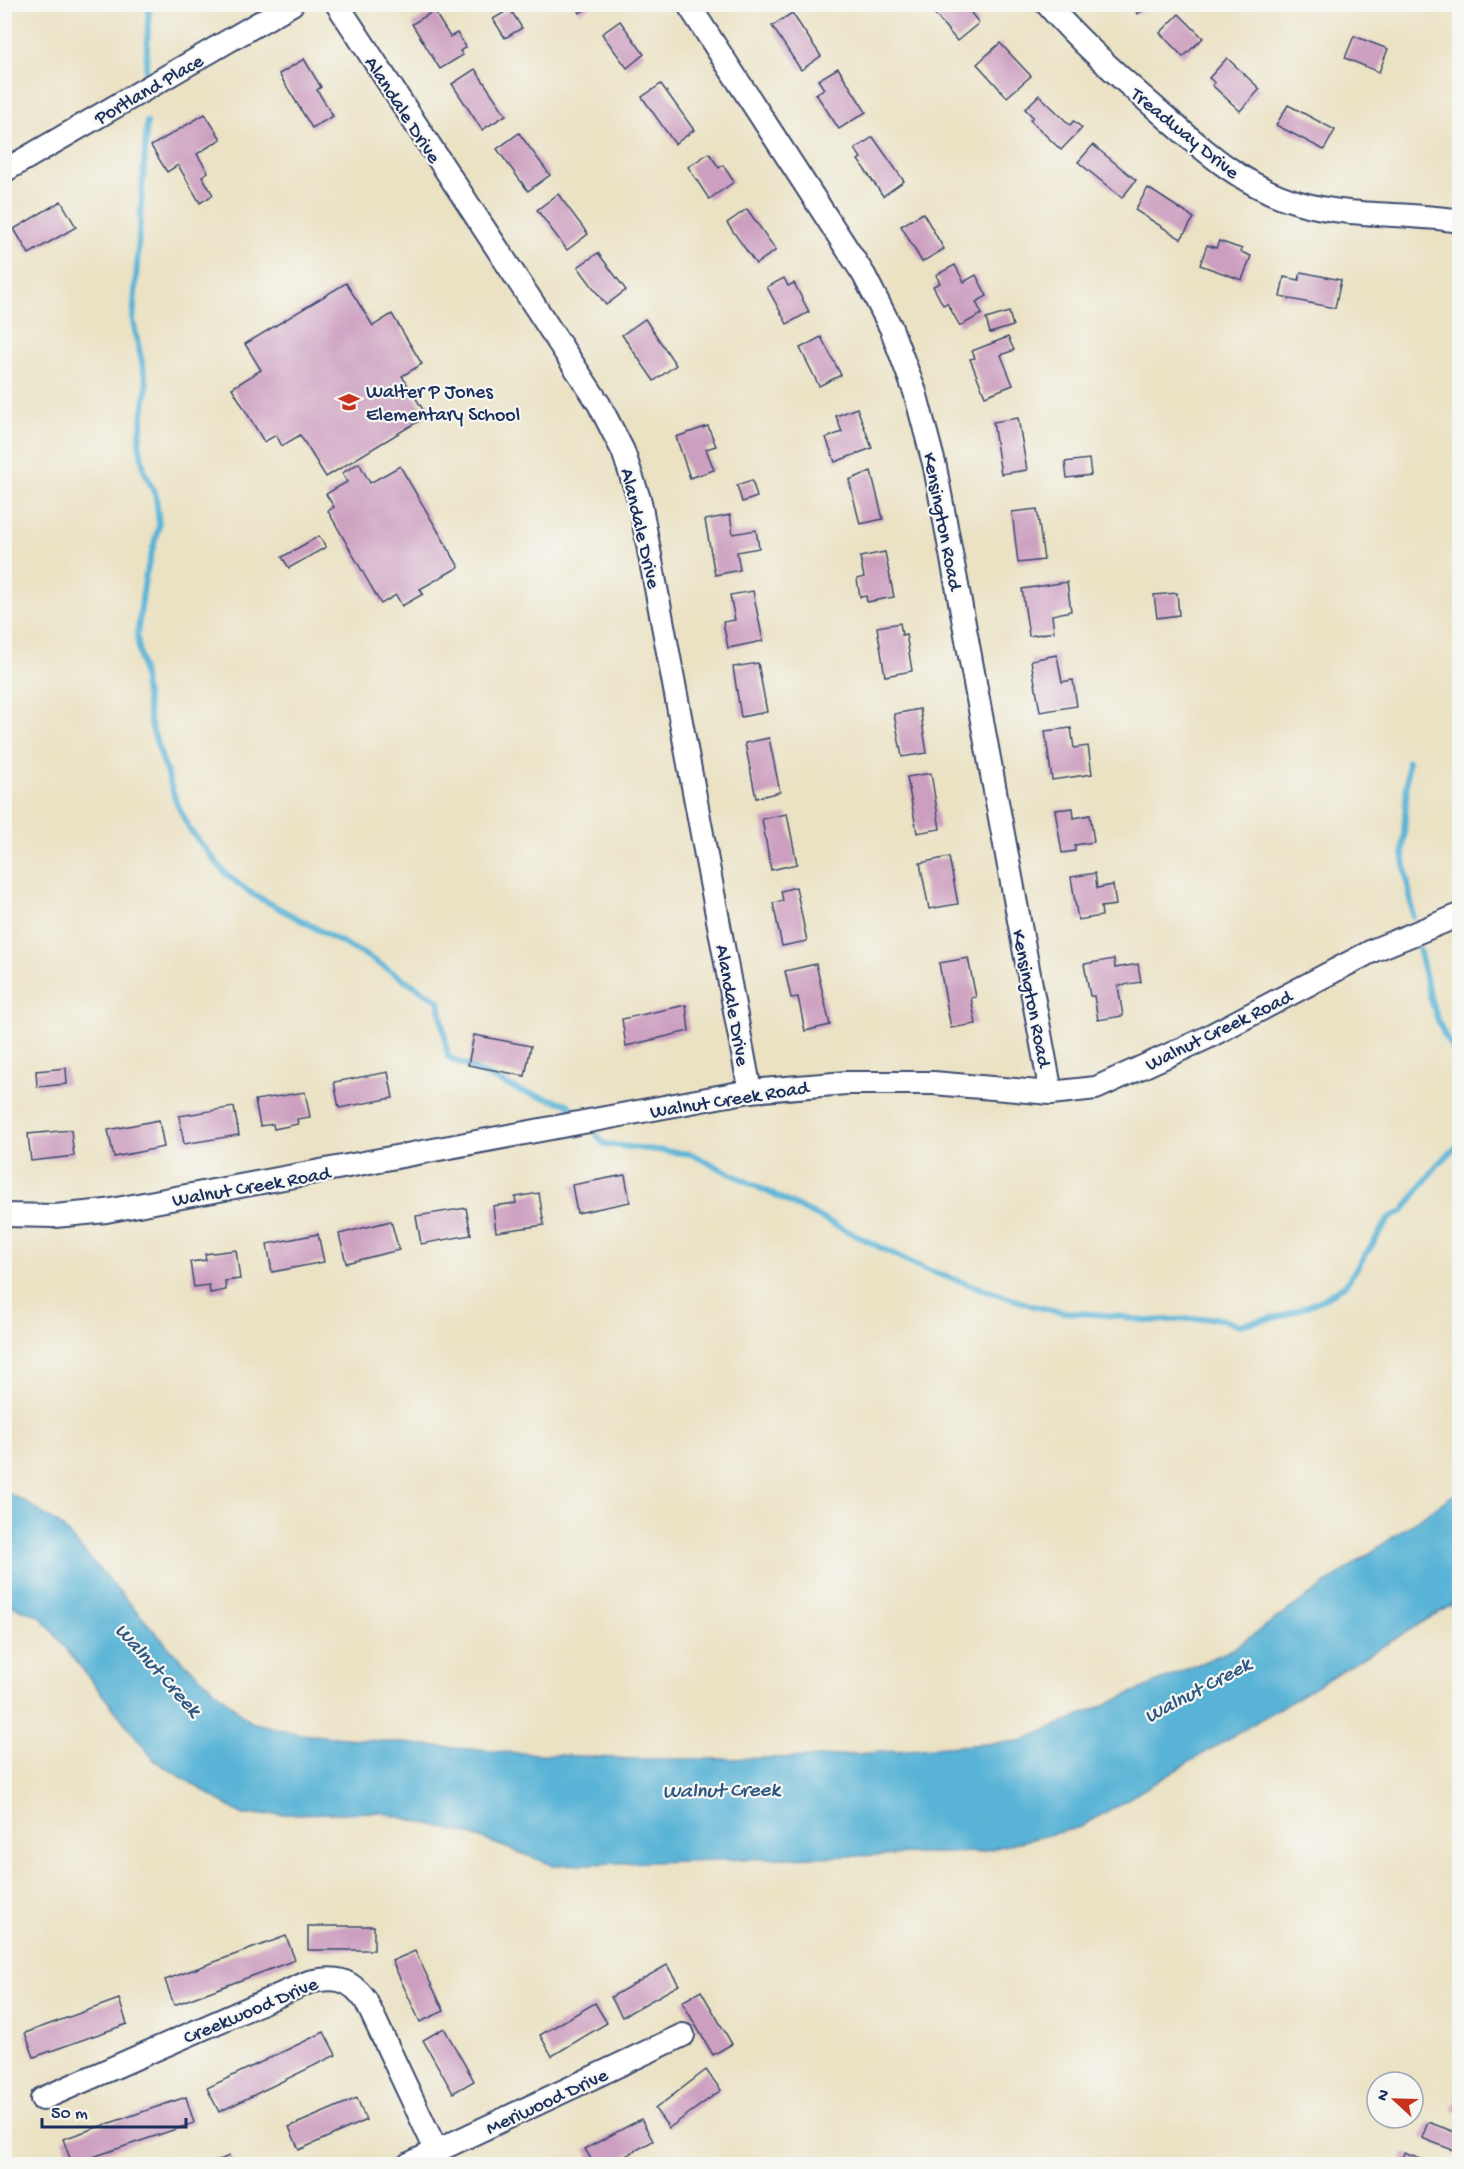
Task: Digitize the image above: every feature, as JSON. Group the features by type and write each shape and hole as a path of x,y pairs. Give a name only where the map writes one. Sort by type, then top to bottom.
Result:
{"street":[{"name":"Portland Place","path":"4,171 292,4"},
{"name":"Alandale Drive","path":"337,4 599,404 623,451 640,502 750,1091"},
{"name":"Kensington Road","path":"688,4 864,275 891,328 915,392 935,467 1051,1093"},
{"name":"Treadway Drive","path":"1047,4 1125,82 1215,160 1244,180 1275,196 1333,210 1460,221"},
{"name":"Walnut Creek Road","path":"4,1215 55,1216 106,1211 750,1091 846,1083 922,1083 1051,1093 1096,1088 1204,1039 1374,950 1460,915"},
{"name":"Creekwood Drive","path":"42,2099 309,1982 328,1977 343,1979 356,1987 366,2001 436,2152"},
{"name":"Meriwood Drive","path":"409,2164 683,2035"}],"water":[{"name":"Walnut Creek","path":"1459,1491 1458,1601 1081,1827 979,1852 553,1865 469,1834 379,1812 243,1815 155,1761 41,1617 5,1603 5,1492 24,1501 61,1526 173,1652 250,1722 300,1734 502,1752 632,1759 819,1757 1021,1741 1231,1650"}],"building":[{"path":"575,4 594,4 580,13"},
{"path":"942,4 964,4 979,23 957,41 933,12"},
{"path":"1130,4 1151,4 1138,14"},
{"path":"510,9 522,28 505,38 493,19"},
{"path":"434,11 450,37 457,33 466,47 460,51 463,55 440,69 412,24"},
{"path":"792,13 821,56 801,70 772,26"},
{"path":"1179,14 1203,38 1183,57 1160,33"},
{"path":"620,21 644,54 627,68 602,34"},
{"path":"1354,36 1388,49 1379,72 1345,58"},
{"path":"1000,43 1031,76 1007,97 977,64"},
{"path":"1227,58 1260,89 1240,111 1212,85 1215,83 1209,78"},
{"path":"304,59 321,87 317,90 333,116 312,128 279,74"},
{"path":"838,68 866,112 839,129 816,94 824,89 818,80"},
{"path":"475,69 506,115 482,130 452,84"},
{"path":"661,84 694,130 675,144 642,97"},
{"path":"1039,95 1070,125 1074,121 1082,128 1061,150 1030,120 1033,117 1025,109"},
{"path":"1288,105 1335,130 1324,150 1276,125"},
{"path":"205,114 221,139 197,154 208,172 202,176 213,195 200,203 178,165 167,172 151,146"},
{"path":"519,133 550,175 528,191 497,149"},
{"path":"873,137 904,181 883,196 858,160 861,158 855,149"},
{"path":"1093,145 1136,180 1122,198 1078,162"},
{"path":"709,153 719,168 723,165 734,182 709,199 688,167"},
{"path":"1148,188 1194,218 1181,239 1135,210"},
{"path":"558,194 588,234 567,250 537,210"},
{"path":"61,201 76,227 29,254 14,229"},
{"path":"747,209 776,250 756,264 727,223"},
{"path":"923,213 944,249 922,262 901,226"},
{"path":"1219,241 1242,249 1241,252 1251,256 1242,280 1200,265 1207,245 1216,248"},
{"path":"598,253 626,290 606,305 578,267"},
{"path":"955,265 964,282 976,275 987,296 976,302 982,314 960,326 947,303 943,305 933,286 940,283 936,275"},
{"path":"1301,272 1341,280 1335,308 1280,297 1284,277 1299,280"},
{"path":"784,278 788,286 794,283 809,312 787,324 767,287"},
{"path":"346,283 373,326 392,314 422,364 402,376 427,416 326,477 300,435 282,446 276,435 264,442 232,388 261,370 245,344"},
{"path":"1009,312 1013,326 990,333 986,319"},
{"path":"645,319 676,365 654,381 622,335"},
{"path":"821,337 841,375 819,386 800,348"},
{"path":"1008,337 1014,350 1001,355 1013,385 985,396 970,359 975,358 972,351"},
{"path":"857,408 872,448 835,462 826,438 842,432 836,416"},
{"path":"1018,418 1027,470 1001,474 993,422"},
{"path":"708,426 716,446 706,449 714,470 690,478 676,437"},
{"path":"1089,459 1091,475 1067,478 1065,462"},
{"path":"359,463 370,483 400,466 459,567 420,589 423,594 402,606 396,595 381,604 328,511 334,507 326,494 347,482 342,473"},
{"path":"871,471 883,519 860,524 849,480"},
{"path":"752,480 757,497 742,502 737,485"},
{"path":"1037,509 1044,560 1018,563 1012,512"},
{"path":"730,515 733,534 756,530 759,548 737,552 740,570 715,575 705,520"},
{"path":"319,536 326,547 289,568 282,557"},
{"path":"885,552 894,597 867,602 866,596 860,597 857,579 864,577 860,557"},
{"path":"1067,582 1071,611 1052,615 1054,632 1029,636 1022,589"},
{"path":"753,591 763,641 728,648 723,622 735,620 730,595"},
{"path":"1177,593 1179,615 1157,618 1154,595"},
{"path":"900,623 902,635 906,634 912,671 885,676 877,627"},
{"path":"1057,655 1062,682 1073,680 1077,706 1040,712 1031,660"},
{"path":"758,663 767,712 741,717 733,667"},
{"path":"920,709 927,753 902,757 894,714"},
{"path":"1071,728 1074,748 1088,746 1092,774 1052,780 1045,731"},
{"path":"769,738 780,792 756,798 745,743"},
{"path":"931,773 940,829 917,833 907,777"},
{"path":"1073,808 1074,818 1090,815 1094,842 1075,845 1075,851 1062,853 1055,810"},
{"path":"787,814 797,864 771,870 762,819"},
{"path":"949,857 958,904 929,909 920,863"},
{"path":"1095,873 1097,888 1113,885 1116,905 1101,907 1102,916 1078,920 1071,877"},
{"path":"796,887 807,941 782,946 773,903 783,901 781,891"},
{"path":"968,958 976,997 971,998 976,1024 951,1028 939,963"},
{"path":"1114,959 1115,968 1138,964 1141,982 1118,986 1123,1016 1098,1020 1094,996 1090,996 1084,964"},
{"path":"816,964 830,1025 805,1031 798,997 791,998 785,971"},
{"path":"686,1005 689,1031 626,1046 622,1019"},
{"path":"474,1035 531,1046 525,1076 468,1065"},
{"path":"66,1068 67,1084 37,1087 36,1071"},
{"path":"388,1072 393,1098 339,1108 334,1082"},
{"path":"305,1092 310,1117 297,1119 298,1124 274,1129 273,1124 260,1126 255,1100"},
{"path":"234,1107 239,1135 184,1144 179,1116"},
{"path":"159,1120 164,1147 114,1157 108,1130"},
{"path":"71,1130 74,1156 31,1161 28,1134"},
{"path":"625,1175 630,1202 577,1213 572,1185"},
{"path":"539,1193 544,1225 496,1232 493,1206 516,1203 515,1197"},
{"path":"466,1208 471,1235 421,1244 416,1216"},
{"path":"391,1221 399,1250 346,1263 339,1234"},
{"path":"318,1234 324,1262 272,1272 267,1244"},
{"path":"236,1250 240,1279 225,1281 226,1290 210,1293 209,1285 194,1287 190,1262 206,1260 205,1254"},
{"path":"308,1926 374,1926 374,1950 308,1950"},
{"path":"286,1936 295,1960 174,2005 165,1980"},
{"path":"415,1951 444,2011 420,2022 392,1961"},
{"path":"667,1965 679,1985 622,2017 611,1997"},
{"path":"701,1991 732,2044 713,2055 682,2002"},
{"path":"119,1999 127,2024 34,2057 25,2033"},
{"path":"595,2003 607,2023 552,2056 540,2035"},
{"path":"444,2028 474,2081 453,2093 423,2040"},
{"path":"324,2032 336,2055 219,2112 207,2088"},
{"path":"706,2070 721,2090 669,2128 655,2109"},
{"path":"1460,2090 1460,2113 1452,2110"},
{"path":"186,2097 194,2123 72,2164 63,2139"},
{"path":"357,2098 366,2120 299,2150 289,2127"},
{"path":"641,2119 653,2141 611,2164 594,2164 585,2149"},
{"path":"1428,2122 1460,2134 1460,2153 1422,2138"},
{"path":"1404,2153 1434,2164 1400,2164"},
{"path":"229,2156 233,2164 210,2164"}],"waterway":[{"path":"146,71 149,4"},
{"path":"147,122 133,321 147,385 139,442 144,470 156,496 159,525 145,578 137,636 150,722 177,804 190,830 226,874 249,892 365,955 439,1001 448,1057 520,1091 568,1104 573,1110"},
{"path":"1408,761 1403,854 1413,916"},
{"path":"1419,948 1438,1021 1451,1048 1460,1060"},
{"path":"597,1135 604,1144 691,1154 924,1269 1033,1306 1061,1312 1118,1316 1146,1321 1216,1318 1239,1325 1286,1315 1324,1299 1346,1284 1389,1219 1403,1211 1437,1165 1460,1144"}],"place":[{"name":"Walter P Jones Elementary School","path":"349,402"}]}
